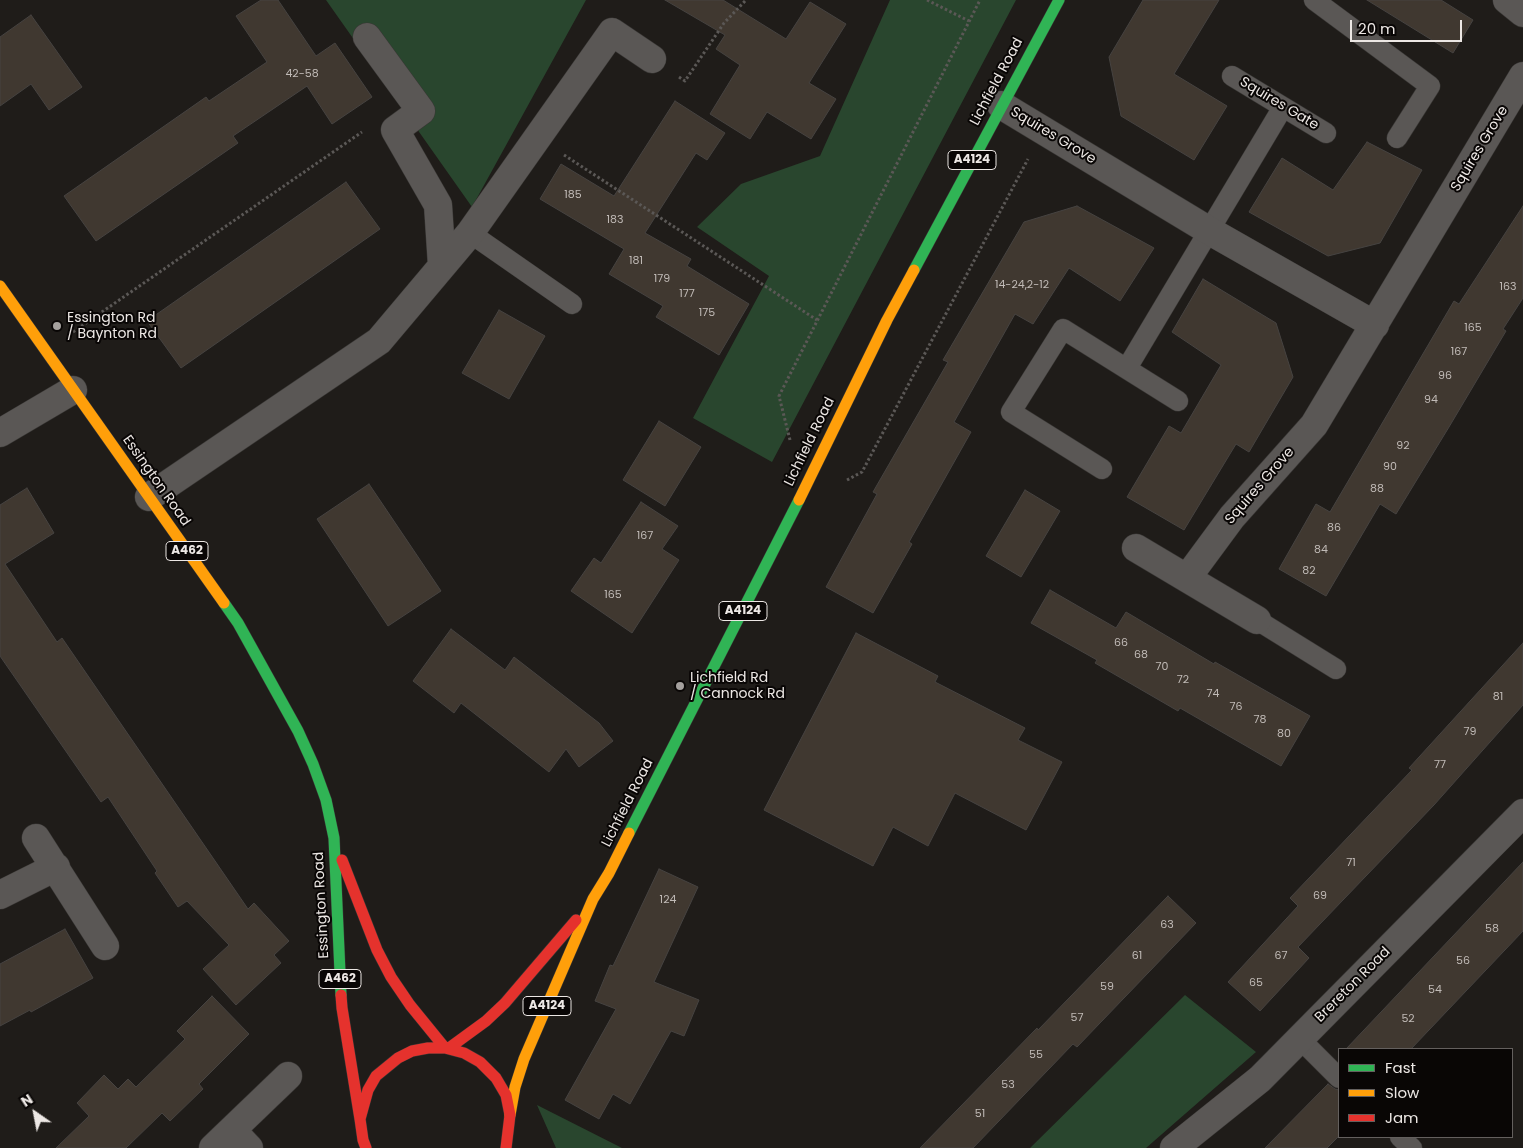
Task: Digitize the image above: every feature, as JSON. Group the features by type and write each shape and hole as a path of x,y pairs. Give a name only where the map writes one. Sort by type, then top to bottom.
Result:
{"main road":[{"name":"Lichfield Road","path":"506,1148 515,1087 524,1059 594,899 773,552 887,320 1059,0"},
{"name":"Essington Road","path":"0,286 238,622 298,731 313,764 326,800 334,838 377,950 391,977 410,1004 447,1048"},
{"name":"Essington Road","path":"334,838 342,1008 363,1140 366,1148"},
{"name":"Lichfield Road","path":"447,1048 486,1021 505,1003 594,899"},
{"path":"360,1119 368,1090 376,1076 384,1068 412,1051 428,1048 447,1048 464,1053 480,1062 496,1078 506,1095 510,1119 518,1139"}],"street":[{"path":"1507,0 1523,14"},
{"path":"149,497 379,341 470,233 612,32 652,59"},
{"path":"367,37 421,111 395,130 438,205 442,266"},
{"name":"Squires Grove","path":"1187,578 1232,517 1314,425 1523,76"},
{"name":"Squires Grove","path":"1001,105 1208,230 1375,325"},
{"path":"0,433 73,390"},
{"path":"1136,548 1257,620"},
{"name":"Brereton Road","path":"1174,1148 1260,1079 1523,813"},
{"path":"36,838 105,946"},
{"path":"0,895 56,867"},
{"path":"232,1142 288,1076"}],"lane":[{"path":"1314,0 1430,86 1397,138"},
{"name":"Squires Gate","path":"1232,76 1326,133"},
{"path":"1126,368 1283,107"},
{"path":"470,233 572,304"},
{"path":"1102,469 1011,412 1063,329 1178,401"},
{"path":"1257,620 1336,669"},
{"path":"1300,1039 1338,1077"},
{"path":"1401,1138 1412,1148"}],"path":[{"path":"652,59 685,81 724,23 746,0"},
{"path":"927,0 969,21"},
{"path":"790,441 778,396 980,0"},
{"path":"46,351 385,116 395,130"},
{"path":"845,481 862,472 1043,130"},
{"path":"537,138 817,320"}],"green space":[{"path":"326,0 586,0 472,207"},
{"path":"890,0 1016,0 772,462 693,418 769,276 697,227 741,184 820,156"},
{"path":"1185,995 1256,1052 1146,1148 1030,1148"},
{"path":"537,1105 622,1148 556,1148"}],"building":[{"path":"261,0 278,0 316,56 335,43 372,97 332,124 307,86 233,136 238,143 96,241 64,196 206,97 209,101 267,62 236,16"},
{"path":"665,0 723,0 786,39 810,2 846,24 809,83 836,99 811,139 767,112 750,139 710,114 740,65 716,49 725,35"},
{"path":"1143,0 1219,0 1174,74 1227,106 1194,160 1121,116 1109,57"},
{"path":"1367,0 1441,0 1473,20 1453,53"},
{"path":"31,15 82,87 49,110 31,84 0,106 0,37"},
{"path":"675,101 725,133 707,160 696,153 645,233 691,259 687,266 749,304 719,355 656,317 663,306 609,274 624,249 540,199 561,164 614,196"},
{"path":"1367,142 1422,170 1380,243 1328,256 1249,212 1282,158 1333,190"},
{"path":"346,182 380,229 181,368 147,321"},
{"path":"1077,206 1154,248 1120,301 1069,268 1033,324 1015,314 954,422 971,432 909,542 912,544 873,613 826,587 877,494 873,492 948,362 943,360 1024,222"},
{"path":"1523,206 1523,298 1503,329 1506,331 1396,514 1380,504 1326,596 1279,569 1316,504 1330,512 1454,301 1459,304"},
{"path":"1203,279 1276,323 1293,377 1249,452 1236,444 1184,530 1127,497 1169,426 1181,433 1221,365 1172,332"},
{"path":"499,310 545,336 509,399 462,373"},
{"path":"659,421 701,447 665,506 623,480"},
{"path":"369,484 441,591 388,626 317,519"},
{"path":"27,488 54,533 5,564 57,642 62,638 248,909 254,903 289,941 274,955 281,963 236,1005 203,969 229,945 187,901 178,907 155,873 157,871 108,797 101,802 0,656 0,505"},
{"path":"1025,490 1060,511 1021,577 986,556"},
{"path":"641,502 678,526 662,549 679,560 632,633 571,591 594,558 601,563"},
{"path":"1050,590 1116,628 1126,612 1214,664 1215,662 1310,716 1281,766 1180,708 1178,711 1095,663 1097,660 1031,623"},
{"path":"451,629 505,670 514,657 599,723 613,741 579,767 566,749 549,772 461,703 454,713 413,681"},
{"path":"856,633 938,676 935,682 1025,728 1018,740 1062,762 1026,830 955,793 928,846 893,827 873,866 764,810"},
{"path":"1523,643 1523,705 1434,805 1298,947 1309,958 1260,1011 1228,982 1298,906 1290,898 1412,770 1409,768"},
{"path":"1523,862 1523,931 1412,1048 1347,1048"},
{"path":"659,869 698,887 654,982 699,1000 684,1036 671,1031 630,1104 613,1094 599,1119 565,1100 616,1009 595,1001 610,965 613,966"},
{"path":"1168,896 1196,923 1077,1047 1073,1044 973,1148 920,1148 1037,1028 1038,1030"},
{"path":"65,929 93,978 31,1012 30,1010 0,1026 0,964"},
{"path":"212,996 249,1034 199,1084 203,1089 170,1121 162,1113 126,1148 56,1148 89,1116 77,1103 104,1075 118,1089 128,1079 136,1087 185,1039 177,1031"},
{"path":"1328,1084 1338,1090 1338,1137 1327,1148 1265,1148"}],"traffic: fast":[{"path":"914,270 1059,0"},
{"path":"629,833 799,500"},
{"path":"224,603 238,623 298,731 326,800 334,838 341,995"}],"traffic: slow":[{"path":"799,500 887,320 914,270"},
{"path":"0,286 224,603"},
{"path":"510,1115 515,1087 524,1059 593,899 609,873 629,833"}],"traffic: jam":[{"path":"342,860 377,950 391,977 410,1005 445,1048"},
{"path":"449,1048 486,1021 505,1003 576,920"},
{"path":"341,995 360,1119"},
{"path":"366,1148 360,1119 368,1090 376,1076 398,1058 412,1051 428,1048 445,1048 464,1053 480,1062 496,1078 506,1095 510,1115 506,1148"}],"place":[{"name":"Essington Rd / Baynton Rd","path":"57,326"},
{"name":"Lichfield Rd / Cannock Rd","path":"680,686"}]}
